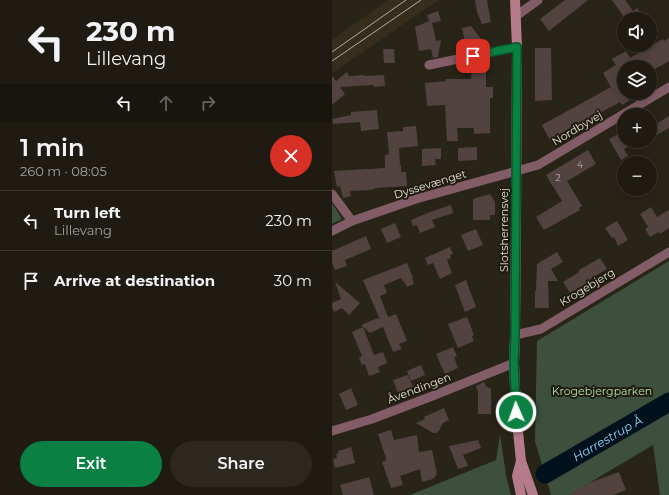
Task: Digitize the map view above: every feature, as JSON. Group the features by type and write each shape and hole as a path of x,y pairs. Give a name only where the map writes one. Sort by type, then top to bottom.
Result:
{"street":[{"name":"Slotsherrensvej","path":"516,0 517,47 514,363 516,412 521,461 533,495"},
{"path":"516,16 538,0"},
{"path":"429,65 517,47"},
{"name":"Nordbyvej","path":"516,171 538,165 669,87"},
{"name":"Dyssevænget","path":"332,231 352,221 416,199 516,171"},
{"path":"332,194 352,221"},
{"name":"Krogebjerg","path":"515,335 541,329 669,252"},
{"name":"Åvendingen","path":"332,431 372,419 514,363"},
{"name":"Slotsherrensvej","path":"521,461 517,476 522,495"}],"shaded area":[{"path":"388,0 439,0 332,73 332,40"}],"green space":[{"path":"332,203 342,219 332,224"},
{"name":"Krogebjergparken","path":"669,261 669,495 660,495 653,445 569,495 551,495 535,441 537,341"},
{"path":"500,434 506,475 511,495 410,495 496,460"}],"building":[{"path":"475,0 487,0 491,22 482,24 477,12"},
{"path":"565,0 588,0 549,31 540,19"},
{"path":"612,0 625,0 633,11 637,8 640,12 620,12"},
{"path":"438,11 441,21 432,23 436,41 441,40 438,57 433,58 431,49 419,51 415,27 429,21 427,15"},
{"path":"471,26 481,39 465,42 462,28"},
{"path":"669,38 669,61 657,68 657,60 617,60 617,100 630,100 622,105 620,102 550,140 542,125 611,87 603,73 616,65 612,59 624,52 627,52 630,58 640,52 657,52 657,42 663,39 664,41"},
{"path":"535,48 551,48 552,100 535,101"},
{"path":"383,49 394,49 395,63 384,63"},
{"path":"472,71 486,71 486,87 493,87 493,98 490,98 490,133 474,134 474,128 457,128 458,141 447,141 445,105 427,106 425,83 446,81 446,79 471,79"},
{"path":"347,72 349,76 384,75 385,86 374,87 373,85 340,87 345,94 332,105 332,76 336,81"},
{"path":"377,110 379,129 361,131 360,122 333,124 332,119 351,115 351,112"},
{"path":"669,116 669,128 657,135 657,124"},
{"path":"416,126 418,146 399,148 401,172 406,172 407,186 350,191 351,196 343,198 340,186 337,187 334,171 385,168 385,155 389,154 387,132 403,131 403,127"},
{"path":"617,135 617,148 626,148 624,149 628,156 619,156 609,139"},
{"path":"477,147 477,160 458,161 458,148"},
{"path":"441,148 441,159 435,159 436,165 422,166 422,149"},
{"path":"588,150 596,164 567,181 582,206 579,208 580,210 544,230 536,217 562,201 546,175"},
{"path":"490,194 495,202 495,215 490,215 490,220 473,220 473,199"},
{"path":"451,205 453,213 432,220 435,227 420,233 417,225 413,226 411,220"},
{"path":"651,207 657,217 669,210 669,228 660,234 659,232 650,237 645,229 648,227 640,214"},
{"path":"617,221 628,240 618,246 614,237 612,238 605,228"},
{"path":"395,223 401,237 387,243 381,229"},
{"path":"476,229 483,245 468,251 461,235"},
{"path":"366,236 371,249 345,260 347,266 335,270 332,262 332,251"},
{"path":"450,247 453,254 450,255 451,258 447,260 452,273 440,279 433,263 428,265 425,258"},
{"path":"557,252 563,262 551,269 558,281 548,281 549,308 535,308 537,264"},
{"path":"600,258 607,269 590,279 591,281 570,293 563,282 579,272 579,270"},
{"path":"407,263 414,284 407,287 401,278 384,285 387,293 380,296 388,317 396,314 407,341 399,344 402,349 393,352 383,327 370,333 361,325 378,318 380,320 363,280"},
{"path":"466,280 476,307 465,312 455,285"},
{"path":"335,282 360,303 349,315 342,308 334,312 332,303 341,299"},
{"path":"467,317 474,335 472,336 474,341 458,348 448,324"},
{"path":"363,327 374,355 383,352 387,363 378,367 380,372 369,376 365,364 362,365 359,358 362,356 352,332"},
{"path":"453,347 457,356 454,357 458,368 445,374 436,354"},
{"path":"421,365 425,375 411,381 407,371"},
{"path":"408,375 413,387 398,393 393,380"},
{"path":"484,382 486,386 491,389 491,414 478,414 478,392 476,386"},
{"path":"351,388 358,405 346,410 339,394"},
{"path":"444,408 449,420 443,423 439,431 436,433 433,433 416,423 425,419 424,417"},
{"path":"391,430 394,440 417,435 419,452 432,450 437,474 433,479 422,482 420,469 400,476 403,485 391,488 382,462 386,461 386,458 378,434"},
{"path":"478,440 481,448 463,455 468,466 458,469 449,446"},
{"path":"351,447 355,463 335,468 333,459 337,458 336,454 338,454 338,451"},
{"path":"619,472 626,490 613,495 569,495 589,483"},
{"path":"369,477 374,495 343,495 340,485"}],"waterway":[{"name":"Harrestrup Å","path":"545,474 669,402"}],"tram line":[{"path":"332,52 406,0"},
{"path":"332,61 421,0"}],"route":[{"path":"473,56 517,47 514,363 516,412"}]}
